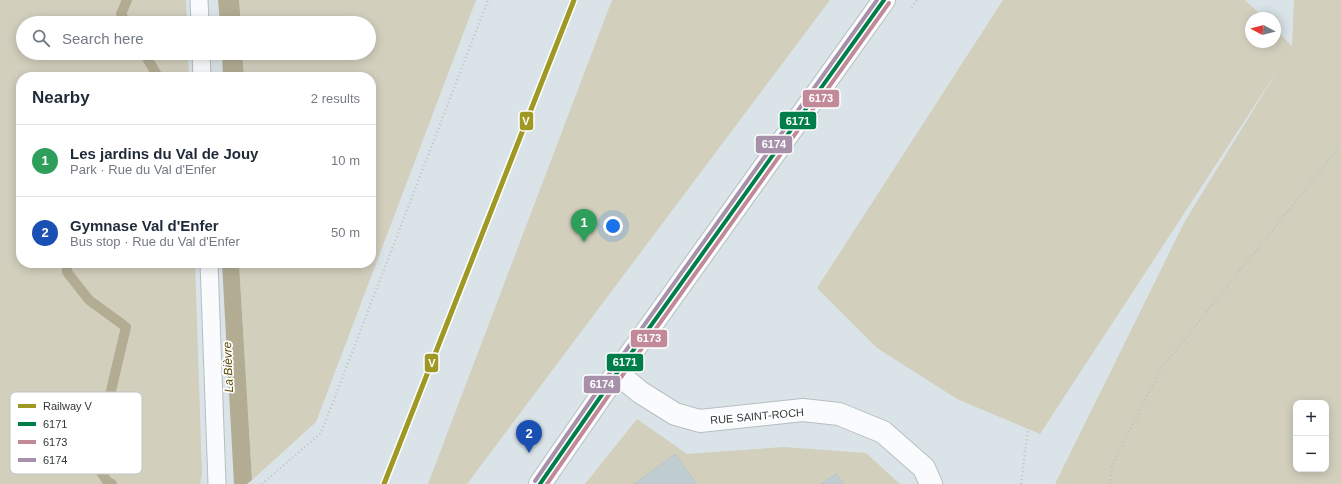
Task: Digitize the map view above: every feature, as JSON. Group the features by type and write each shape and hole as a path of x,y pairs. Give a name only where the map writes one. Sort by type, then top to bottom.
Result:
{"street":[{"path":"540,484 617,373 884,0"},
{"name":"RUE SAINT-ROCH","path":"617,373 640,392 674,414 700,422 803,410 839,414 883,432 924,468 931,484"}],"lane":[{"path":"199,0 200,16"},
{"path":"201,60 202,72"},
{"path":"209,268 217,484"}],"path":[{"path":"262,484 321,433 488,0"},
{"path":"1110,484 1112,465 1162,367 1341,145"},
{"path":"1021,484 1028,429"}],"shaded area":[{"path":"0,0 186,0 187,16 16,16 16,60 188,60 189,72 16,72 16,268 195,268 202,474 200,484 0,484"},
{"path":"239,0 476,0 376,264 376,72 244,72 243,60 376,60 376,16 240,16"},
{"path":"612,0 830,0 467,484 428,484"},
{"path":"1003,0 1245,0 1258,12 1245,12 1245,48 1281,48 1281,35 1292,46 1294,0 1341,0 1341,484 1055,484 1185,221 1279,68 1040,434 957,399 877,348 817,288"},
{"path":"239,268 374,268 316,422 252,480"},
{"path":"637,419 687,454 784,447 866,453 900,484 585,484"}],"water":[{"path":"218,0 239,0 240,16 219,16"},
{"path":"222,60 243,60 244,72 223,72"},
{"name":"La Bièvre","path":"222,268 239,268 252,480 247,484 234,484"}],"building":[{"path":"675,454 697,484 634,484"},
{"path":"836,474 844,484 821,484"}],"waterway":[{"path":"122,16 121,14 127,0"},
{"path":"148,60 155,72"},
{"path":"67,268 67,272 89,300 126,327 111,392"},
{"path":"102,474 107,481 112,484"}],"rail line":[{"name":"V","path":"384,484 574,0"}],"transit line":[{"name":"6174","path":"535,481 612,370 877,0"},
{"name":"6171","path":"540,484 617,373 884,0"},
{"name":"6173","path":"547,484 622,376 889,3"}],"place":[{"name":"Les jardins du Val de Jouy","path":"584,242"},
{"name":"Gymnase Val d'Enfer","path":"529,453"}]}
